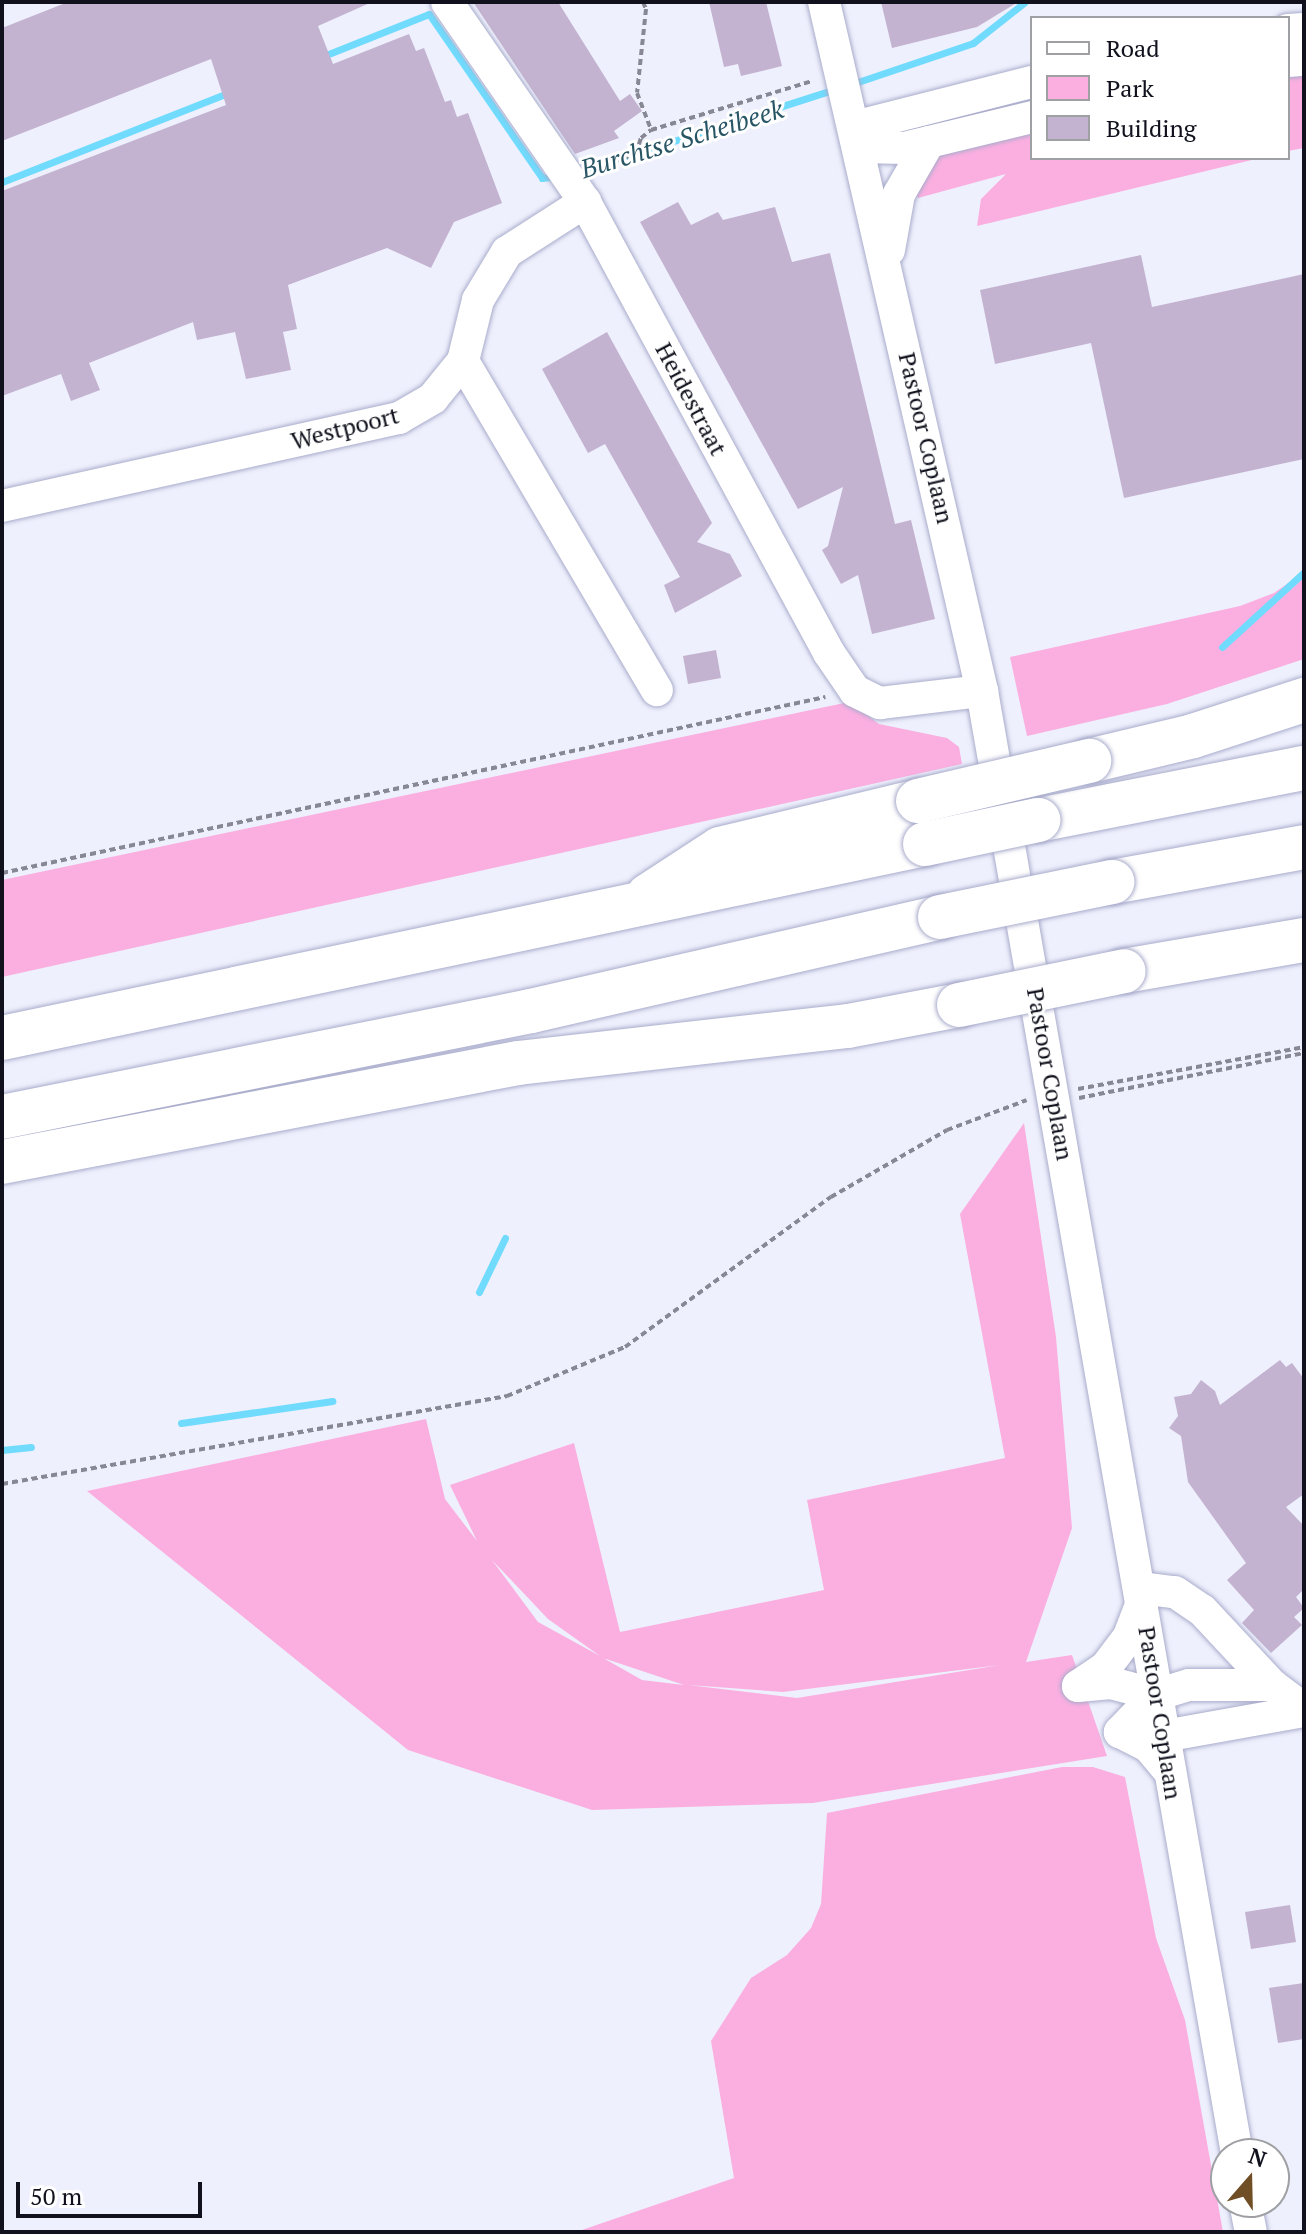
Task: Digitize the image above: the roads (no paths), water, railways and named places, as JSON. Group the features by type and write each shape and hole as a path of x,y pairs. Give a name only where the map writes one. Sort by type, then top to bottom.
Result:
{"highway":[{"path":"626,911 720,849 1193,736 1304,700"},
{"path":"2,1038 626,911 1099,807 1304,768"},
{"path":"2,1117 531,1011 940,917 1304,847"},
{"path":"2,1162 518,1063 848,1026 1124,971 1304,940"}],"street":[{"name":"Heidestraat","path":"447,2 576,189 829,653 855,691 880,703 982,691"},
{"name":"Pastoor Coplaan","path":"824,2 888,270 982,691 1234,2138"},
{"path":"856,137 1030,83"},
{"path":"856,137 904,148 1030,117"},
{"path":"888,270 899,194 929,142"},
{"name":"Westpoort","path":"2,506 399,418 433,398 463,361 478,300 507,252 576,189"},
{"path":"463,361 657,690"},
{"path":"1156,1695 1111,1683 1078,1686 1106,1667 1129,1636 1141,1595 1175,1592 1202,1610 1272,1685 1304,1710"},
{"path":"1170,1772 1148,1746 1120,1732 1156,1695 1189,1685 1272,1685"},
{"path":"1164,1736 1304,1710"}],"waterway":[{"name":"Burchtse Scheibeek","path":"852,84 973,43 1025,2"},
{"name":"Burchtse Scheibeek","path":"321,57 429,14 542,178 558,176"},
{"name":"Burchtse Scheibeek","path":"574,173 836,89"},
{"name":"Burchtse Scheibeek","path":"2,182 231,92"},
{"path":"1222,647 1304,572"},
{"path":"479,1292 505,1238"},
{"path":"181,1423 332,1401"},
{"path":"2,1450 31,1447"}]}
